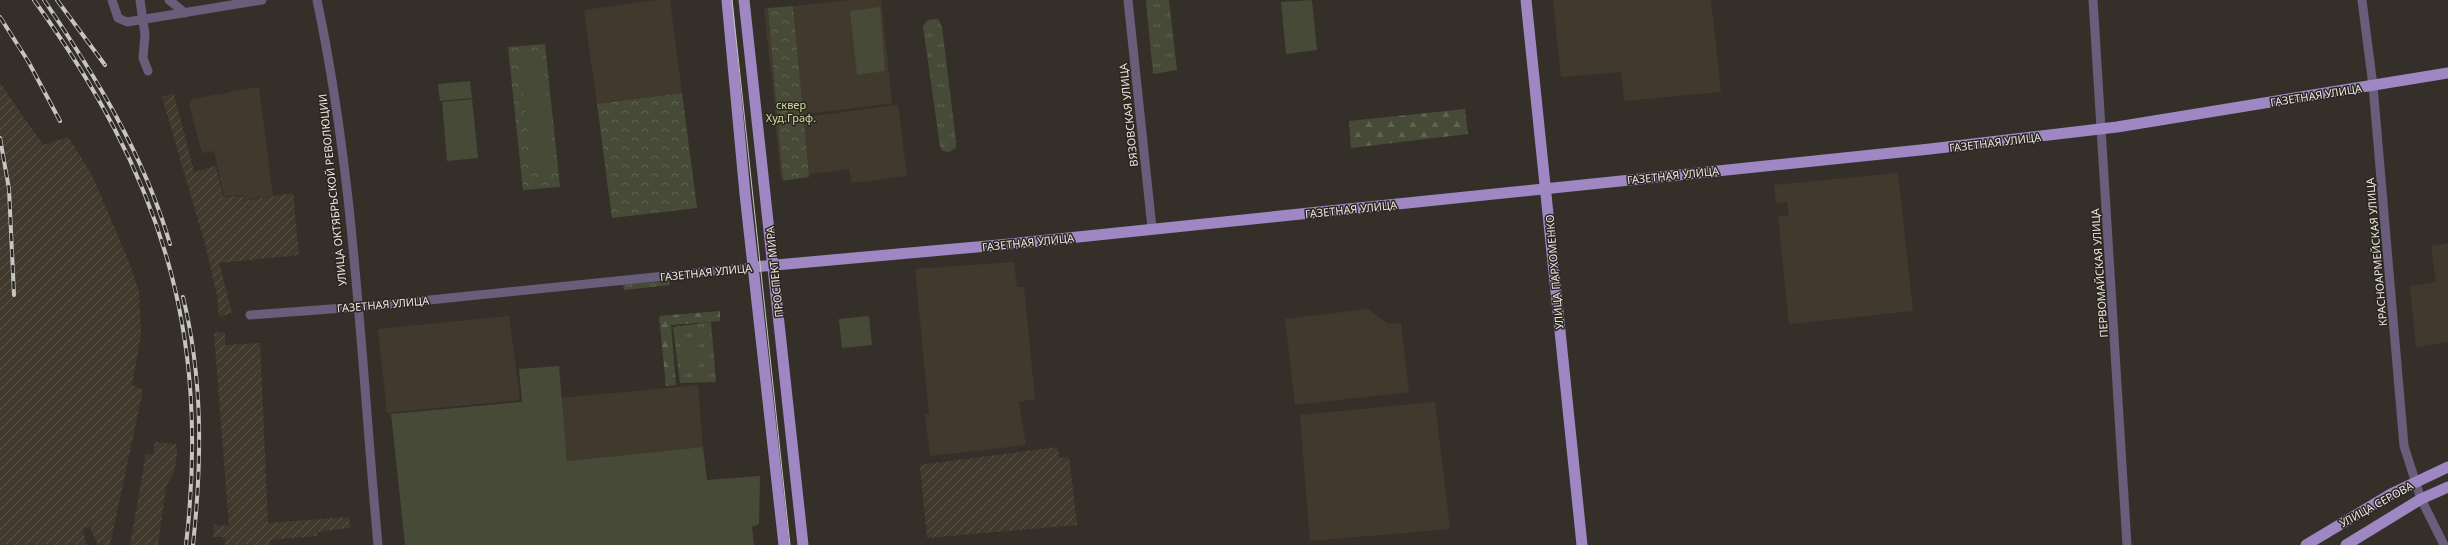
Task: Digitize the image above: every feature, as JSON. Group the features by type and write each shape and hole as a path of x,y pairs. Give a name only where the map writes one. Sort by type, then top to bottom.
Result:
{"main road":[{"name":"ПРОСПЕКТ МИРА","path":"727,0 753,267 784,545"},
{"name":"ПРОСПЕКТ МИРА","path":"744,0 774,265 803,545"},
{"name":"УЛИЦА ПАРХОМЕНКО","path":"1526,0 1582,545"},
{"name":"ГАЗЕТНАЯ УЛИЦА","path":"753,267 1003,245 1152,228 1930,149 2102,129 2448,73"},
{"name":"УЛИЦА СЕРОВА","path":"2306,545 2391,494 2415,481 2448,467"},
{"name":"УЛИЦА СЕРОВА","path":"2346,545 2421,499 2448,487"}],"street":[{"path":"112,0 120,20 127,22 262,0"},
{"path":"140,0 145,35 143,58 148,71"},
{"path":"169,0 185,13"},
{"name":"УЛИЦА ОКТЯБРЬСКОЙ РЕВОЛЮЦИИ","path":"317,0 331,76 348,202 378,545"},
{"name":"ВЯЗОВСКАЯ УЛИЦА","path":"1128,0 1152,228"},
{"name":"ПЕРВОМАЙСКАЯ УЛИЦА","path":"2093,0 2127,545"},
{"name":"КРАСНОАРМЕЙСКАЯ УЛИЦА","path":"2362,0 2399,324 2404,446 2421,499 2433,520 2444,545"},
{"name":"ГАЗЕТНАЯ УЛИЦА","path":"250,315 357,307 753,267"}],"shaded area":[{"path":"658,0 670,0 682,93 597,104 584,10"},
{"path":"851,0 881,0 892,103 776,118 764,9"},
{"path":"1553,0 1711,0 1721,92 1624,101 1621,72 1561,77"},
{"path":"0,83 43,145 68,137 92,175 129,262 139,291 141,335 132,385 143,390 110,545 98,545 90,527 83,529 86,545 0,545"},
{"path":"259,87 273,196 245,200 244,195 224,196 214,151 202,153 189,104 192,99"},
{"path":"174,94 194,172 216,166 223,197 243,196 244,201 293,193 299,255 219,263 232,313 219,317 217,296 205,244 162,97"},
{"path":"898,105 907,176 852,183 849,169 781,178 775,121"},
{"path":"1898,173 1913,311 1789,324 1778,216 1789,215 1787,202 1776,203 1774,185"},
{"path":"2448,243 2448,342 2416,347 2410,286 2436,282 2431,246"},
{"path":"1014,262 1017,287 1024,287 1035,399 1019,402 1026,445 930,456 925,414 929,414 915,269"},
{"path":"1368,309 1388,324 1401,323 1409,392 1295,405 1285,319"},
{"path":"509,316 520,400 387,413 378,329"},
{"path":"225,332 225,345 260,343 268,523 349,517 350,528 317,532 317,536 270,540 270,545 225,545 225,537 213,537 214,525 229,526 214,333"},
{"path":"698,385 703,447 567,461 561,398"},
{"path":"1435,402 1450,529 1310,541 1300,415"},
{"path":"155,442 176,444 177,454 175,469 166,487 158,545 130,545 146,454 153,455"},
{"path":"1058,447 1059,458 1069,457 1077,525 927,538 920,465"}],"green space":[{"path":"1146,0 1169,0 1177,70 1153,74"},
{"path":"1312,0 1317,50 1286,54 1281,2"},
{"name":"сквер Худ.Граф.","path":"793,6 809,177 783,181 768,8"},
{"path":"880,7 885,71 857,75 850,11"},
{"path":"938,19 942,27 956,141 956,148 949,152 943,151 940,147 923,26 928,20"},
{"path":"545,44 560,187 523,190 508,47"},
{"path":"542,53 555,170 532,173 519,56"},
{"path":"470,81 472,98 440,101 438,84"},
{"path":"682,93 697,208 612,218 597,104"},
{"path":"472,99 478,158 447,161 442,102"},
{"path":"1465,109 1468,134 1351,148 1349,121"},
{"path":"669,280 670,285 624,290 623,285"},
{"path":"720,311 720,321 671,325 676,385 666,386 659,316"},
{"path":"869,316 872,345 842,348 839,319"},
{"path":"711,322 716,382 680,383 673,327"},
{"path":"698,338 700,365 685,366 683,339"},
{"path":"559,366 567,461 703,447 707,480 760,476 759,524 752,527 754,545 405,545 391,414 522,402 519,369"}],"tram line":[{"path":"732,0 790,545"}],"railway":[{"path":"34,0 78,65 114,129 144,192 167,257 182,324 191,393 192,467 186,545"},
{"path":"44,0 82,58 117,118 147,179 170,244"},
{"path":"57,0 105,65"},
{"path":"0,17 28,61 60,121"},
{"path":"0,138 9,189 14,295"},
{"path":"183,297 190,328 199,420 198,482 193,545"}]}
